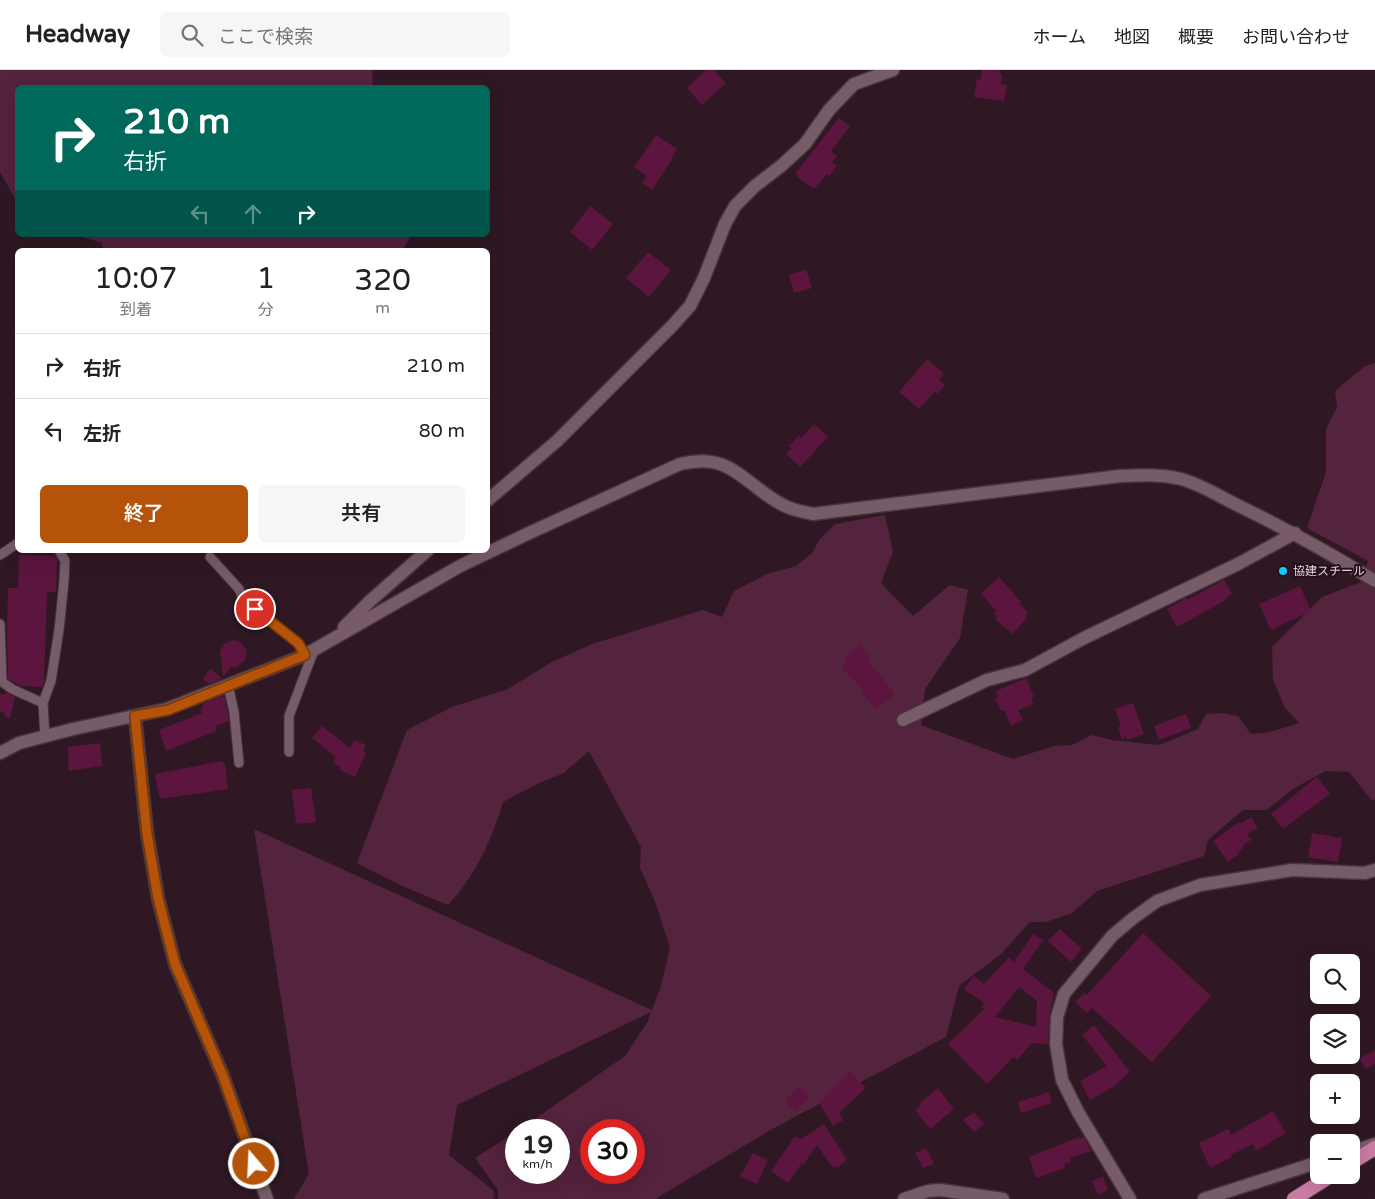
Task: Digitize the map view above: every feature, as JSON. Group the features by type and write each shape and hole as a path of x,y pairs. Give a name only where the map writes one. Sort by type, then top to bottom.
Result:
{"highway":[{"path":"1360,1157 1375,1146"},
{"path":"1294,1199 1318,1184"}],"street":[{"path":"490,498 557,441 690,306 704,278 725,224 735,206 755,186 805,144 829,110 854,84 893,70"},
{"path":"490,552 680,464 694,461 710,461 738,472 784,506 813,514 1149,474 1182,480 1295,534 1375,581"},
{"path":"903,720 987,680 1025,670 1084,638 1238,564 1295,534"},
{"path":"332,639 370,601 425,553"},
{"path":"0,753 19,743 45,736 168,710 310,652 468,562 487,553"},
{"path":"135,716 147,834 158,898 175,964 223,1076 266,1199"},
{"path":"1130,1199 1078,1112 1062,1080 1056,1044 1056,1017 1064,994 1112,936 1157,901 1200,885 1292,870 1365,873 1375,870"},
{"path":"1360,1150 1375,1146"},
{"path":"1204,1199 1310,1165"},
{"path":"904,1199 928,1191 940,1190 1003,1199"}],"lane":[{"path":"0,556 15,545"},
{"path":"45,736 43,703 51,681 63,591 65,561 61,553"},
{"path":"210,557 239,590 243,598 310,652 289,716 289,752"},
{"path":"0,624 2,682 12,689 43,703"},
{"path":"228,685 234,712 239,763"}],"shaded area":[{"path":"0,70 372,70 373,85 15,85 15,198 0,172"},
{"path":"83,237 410,237 404,248 103,248 102,243"},
{"path":"1375,363 1375,799 1372,801 1349,772 1325,771 1293,789 1267,810 1243,810 1208,840 1204,856 1097,891 1072,913 1046,922 1030,922 1001,954 959,986 946,1037 774,1128 655,1199 498,1199 498,1190 475,1158 505,1139 505,1184 570,1184 570,1119 535,1119 625,1056 648,1021 651,1012 457,1105 449,1155 493,1190 494,1199 294,1199 309,1174 254,829 652,1010 661,986 670,948 656,904 640,868 641,847 589,751 564,773 537,784 503,802 494,830 482,857 458,894 448,905 402,886 357,863 407,730 452,707 508,689 550,663 592,644 703,610 722,617 734,591 767,574 796,566 812,553 819,540 835,524 885,515 893,552 881,583 913,616 950,585 968,590 960,638 925,689 921,725 1013,759 1054,746 1072,745 1092,735 1112,740 1159,745 1198,729 1206,714 1221,713 1238,716 1251,734 1270,732 1299,723 1285,708 1273,680 1272,647 1322,597 1361,582 1368,561 1307,528 1326,472 1326,429 1337,407 1335,391 1365,366"}],"building":[{"path":"706,70 714,70 726,83 702,105 687,88"},
{"path":"982,70 1000,70 999,74 1002,74 1001,84 1007,85 1004,101 974,97 977,79 980,80"},
{"path":"839,118 850,126 831,151 837,156 832,162 837,166 814,189 795,174"},
{"path":"656,135 677,149 652,190 642,183 647,176 634,167"},
{"path":"590,206 613,224 592,250 570,232"},
{"path":"648,252 671,270 649,297 626,278"},
{"path":"806,269 812,288 794,293 789,275"},
{"path":"927,359 944,374 939,380 945,385 938,394 935,391 919,409 899,392"},
{"path":"814,424 828,437 800,467 786,454 792,448 789,446 799,435 801,438"},
{"path":"19,555 55,556 57,559 56,592 47,592 44,682 42,687 21,686 8,679 8,588 18,588"},
{"path":"999,577 1021,602 1019,604 1028,612 1025,617 1027,618 1013,634 995,619 997,616 994,613 996,611 981,593"},
{"path":"1224,580 1232,594 1226,600 1177,627 1167,609"},
{"path":"1300,586 1311,611 1271,630 1259,604"},
{"path":"235,640 240,642 247,650 245,660 237,667 231,667 223,677 220,652 225,643"},
{"path":"859,644 870,655 867,658 868,661 895,694 876,709 861,691 863,690 841,667 846,662 844,660"},
{"path":"210,669 221,679 209,684 203,679"},
{"path":"1026,678 1034,697 1031,698 1033,704 1018,710 1023,720 1011,726 1004,710 1001,711 995,698 998,697 996,691"},
{"path":"5,692 15,697 10,718 5,717 5,713 0,711 0,693 5,695"},
{"path":"224,695 229,721 216,726 216,731 166,751 159,730 202,713 200,708 203,707 202,704"},
{"path":"1133,703 1144,734 1127,740 1126,737 1122,739 1118,727 1121,726 1115,709"},
{"path":"1186,714 1191,728 1159,740 1154,726"},
{"path":"322,726 350,748 354,740 366,745 363,751 366,753 355,777 340,770 341,767 333,763 336,757 312,738"},
{"path":"100,743 102,766 69,771 68,747"},
{"path":"222,761 222,763 225,763 228,789 160,799 155,774"},
{"path":"1317,777 1330,794 1283,829 1271,814"},
{"path":"311,788 316,822 296,824 292,790"},
{"path":"1251,817 1258,828 1247,834 1251,840 1243,845 1244,847 1238,852 1239,854 1228,862 1213,841 1239,822 1240,824"},
{"path":"1312,833 1342,838 1338,862 1308,857"},
{"path":"1060,929 1082,949 1071,962 1048,941"},
{"path":"1143,933 1211,996 1152,1062 1092,1008 1087,1013 1075,1002 1084,993 1087,995"},
{"path":"1033,934 1043,940 1023,969 1054,993 1049,1016 1048,1044 1032,1043 1017,1060 1013,1057 987,1084 948,1044 984,1009 981,1007 984,1003 964,989 974,976 984,984 1009,957 1014,962","holes":["1019,987 1037,1001 1036,1027 995,1017"]},
{"path":"1094,1025 1130,1072 1113,1087 1090,1100 1080,1081 1107,1066 1082,1035"},
{"path":"1375,1050 1375,1064 1365,1069 1360,1058"},
{"path":"850,1071 866,1088 839,1113 843,1120 833,1126 819,1102"},
{"path":"799,1086 810,1097 796,1111 785,1101"},
{"path":"938,1088 954,1109 930,1129 915,1110 921,1105 920,1103"},
{"path":"1049,1092 1052,1103 1021,1113 1018,1102"},
{"path":"1273,1111 1286,1133 1256,1151 1253,1144 1210,1168 1199,1143 1228,1129 1231,1135"},
{"path":"974,1112 984,1124 974,1132 963,1120"},
{"path":"824,1124 847,1160 837,1168 836,1166 833,1168 817,1145 788,1183 771,1171 795,1136 801,1139"},
{"path":"1079,1137 1079,1139 1084,1137 1091,1151 1070,1158 1071,1162 1064,1164 1065,1168 1036,1178 1029,1157"},
{"path":"926,1148 934,1164 923,1168 915,1153"},
{"path":"753,1153 768,1160 757,1184 740,1176"},
{"path":"1103,1176 1108,1190 1098,1195 1092,1181"}],"place":[{"name":"協建スチール","path":"1283,571"}],"route":[{"path":"254,1164 223,1076 175,964 158,898 147,834 135,716 168,710 305,655 298,643 255,609"}]}
